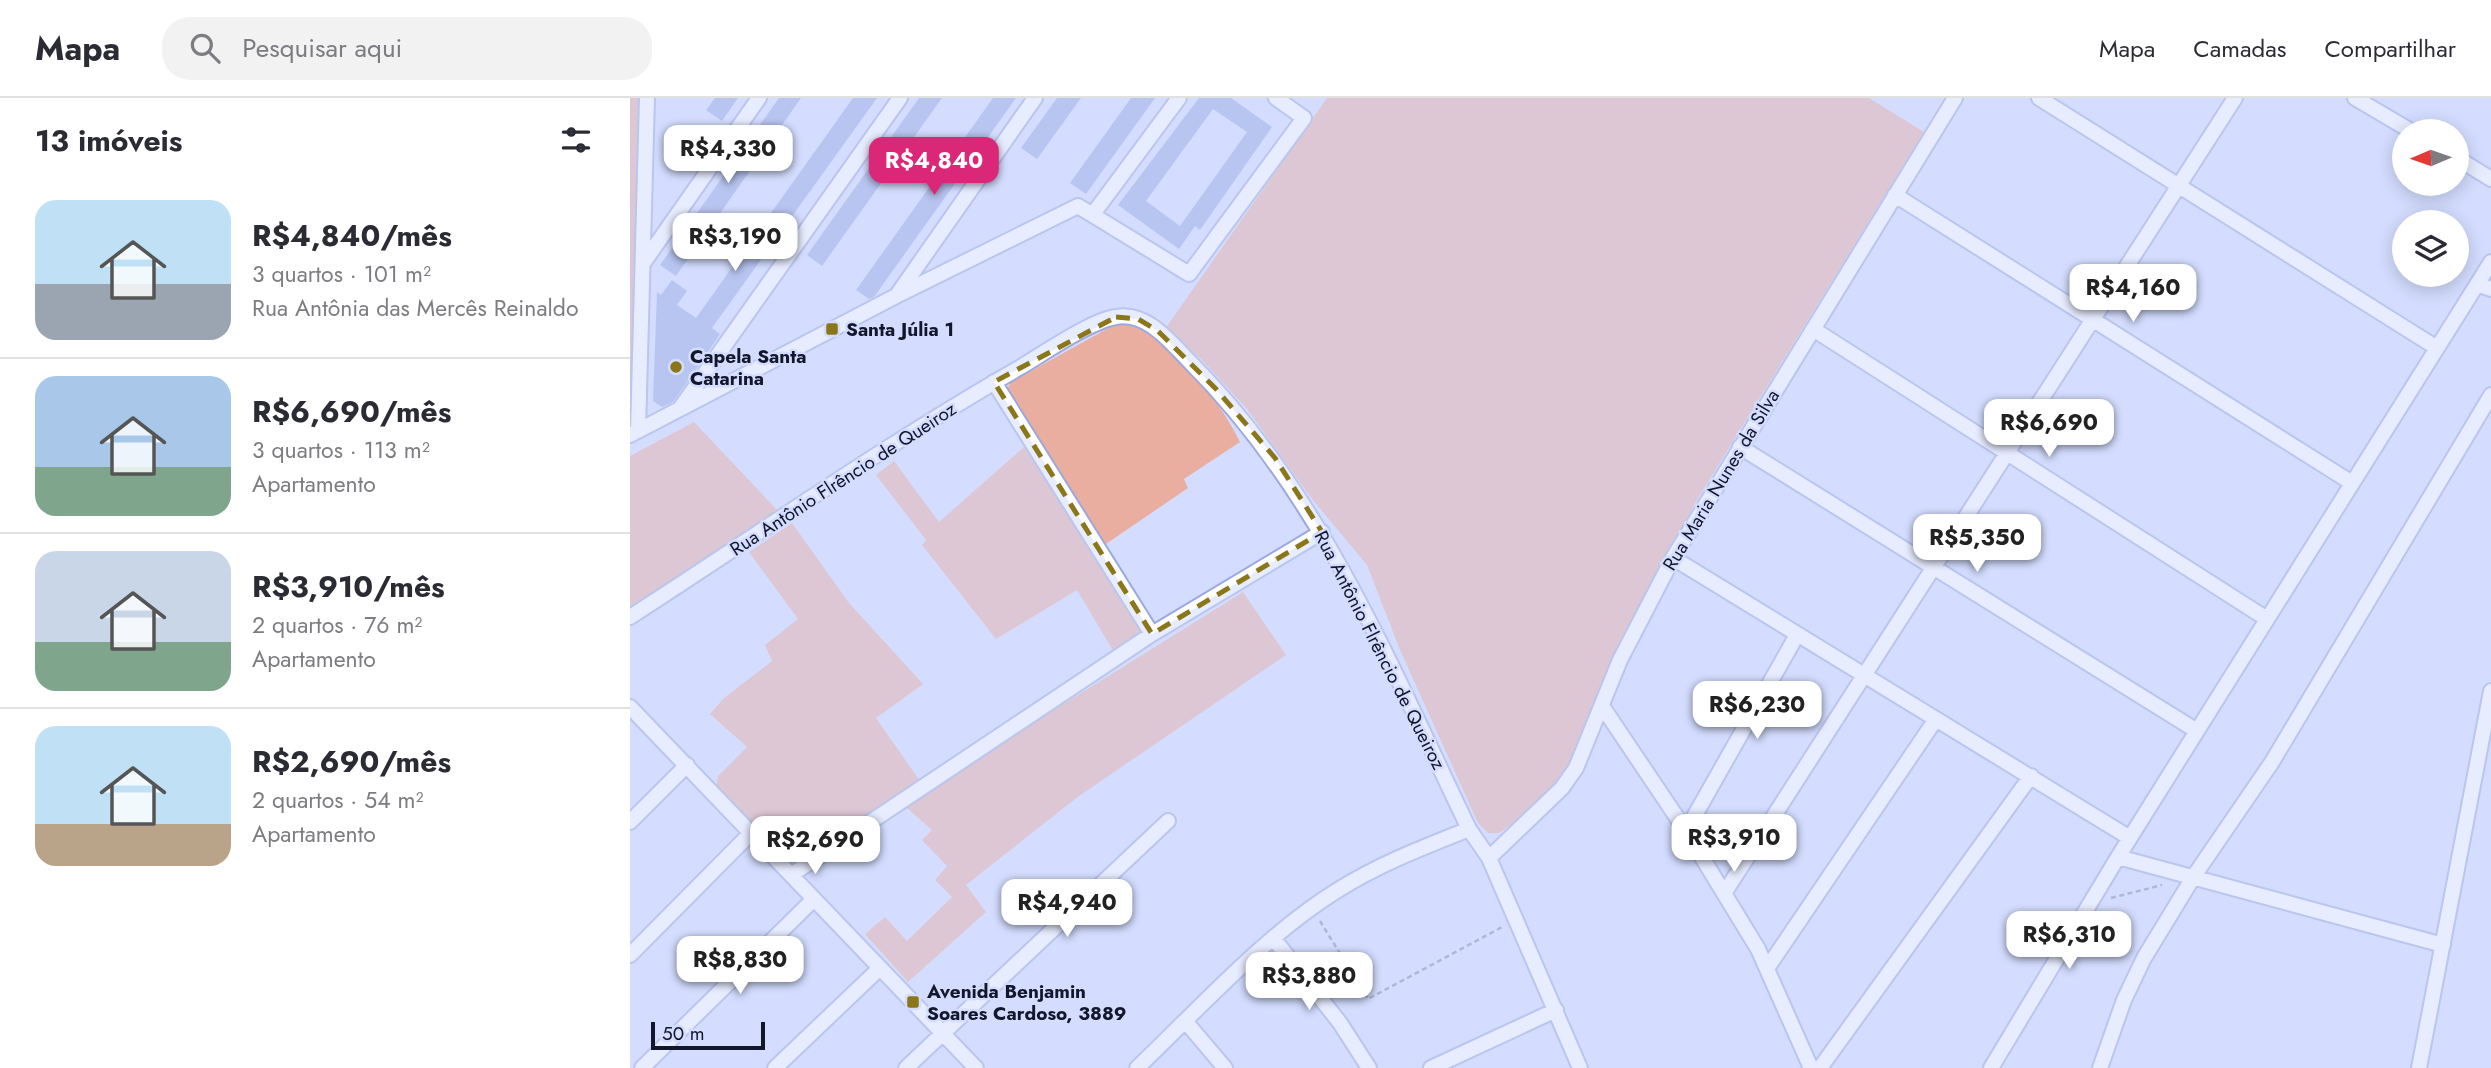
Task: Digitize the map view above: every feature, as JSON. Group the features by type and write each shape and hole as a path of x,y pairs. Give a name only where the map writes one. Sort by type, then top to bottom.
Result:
{"street":[{"path":"647,98 643,263 634,433 896,296 1078,206 1189,274 1304,118 1276,98"},
{"path":"643,263 759,98"},
{"path":"678,411 900,98"},
{"path":"896,296 1035,98"},
{"path":"1093,214 1178,98"},
{"name":"Rua Maria Nunes da Silva","path":"1489,858 1562,788 1580,762 1620,660 1673,558 1955,98"},
{"path":"2039,98 2437,348"},
{"path":"1725,892 2235,98"},
{"path":"2355,98 2392,120"},
{"path":"2469,165 2491,179"},
{"path":"1895,195 2352,483"},
{"path":"1991,1068 2090,902 2437,348 2484,287 2491,262"},
{"name":"Rua Antônio Flrêncio de Queiroz","path":"630,617 994,382 1079,333 1116,317 1138,318 1158,331 1216,388 1275,458 1341,564 1469,829 1489,858 1580,1068"},
{"path":"1813,329 2267,620"},
{"path":"994,382 1152,634"},
{"path":"2100,1068 2124,1000 2144,958 2194,876 2272,762 2491,395"},
{"path":"1740,447 2197,731"},
{"path":"791,875 1152,634 1322,532"},
{"path":"1673,558 2130,838"},
{"path":"1686,831 1797,635"},
{"path":"2419,1068 2491,691"},
{"path":"1602,706 1725,892 1768,967 1811,1068"},
{"path":"630,707 976,1068"},
{"path":"1768,967 1936,719"},
{"path":"630,822 688,765"},
{"path":"1820,1068 2031,776"},
{"path":"906,1068 1168,821"},
{"path":"1137,1068 1274,939 1312,909 1376,867 1469,829"},
{"path":"630,956 750,834"},
{"path":"2118,857 2443,945"},
{"path":"642,1068 814,899"},
{"path":"1274,939 1340,1023 1369,1068"},
{"path":"775,1068 880,968"},
{"path":"1431,1068 1556,1010"},
{"path":"1186,1022 1225,1068"}],"path":[{"path":"2090,902 2171,883"},
{"path":"1312,909 1368,999 1517,920"}],"highlighted area":[{"path":"1116,317 1138,319 1158,331 1216,389 1275,458 1322,532 1152,634 994,382"}],"shaded area":[{"path":"630,98 639,98 638,431 630,435"},
{"path":"1327,98 1869,98 1924,132 1695,503 1602,684 1580,748 1564,776 1499,833 1488,833 1478,823 1400,650 1367,565 1312,499 1247,409 1201,359 1165,329"},
{"path":"1121,321 1138,327 1173,352 1206,388 1240,442 1184,479 1188,488 1103,546 1007,389 1011,382"},
{"path":"694,422 781,514 630,606 630,456"},
{"path":"1024,447 1144,632 1115,654 1077,590 996,639 922,545 926,540 876,475 894,461 939,522"},
{"path":"792,523 849,603 923,684 876,718 920,781 795,868 716,789 718,776 747,747 710,714 724,698 772,661 765,645 798,619 749,552"},
{"path":"1243,592 1286,655 1079,796 966,885 986,912 908,982 865,934 885,917 907,941 952,897 935,880 947,866 922,840 932,830 907,808 1020,731"}],"building":[{"path":"715,98 738,98 722,121 706,110"},
{"path":"779,98 801,98 676,276 660,265"},
{"path":"853,98 877,98 712,328 720,334 708,352 673,402 662,407 653,401 657,292 661,295 672,280 687,291 677,305 696,318"},
{"path":"919,98 942,98 822,266 807,255"},
{"path":"993,98 1016,98 874,297 869,299 856,290"},
{"path":"1057,98 1081,98 1037,159 1021,148"},
{"path":"1131,98 1155,98 1086,194 1070,183"},
{"path":"1199,98 1231,98 1272,127 1200,230 1195,226 1179,249 1118,205","holes":["1213,109 1247,132 1180,226 1146,201"]}],"place":[{"name":"Santa Júlia 1","path":"832,329"},
{"name":"Capela Santa Catarina","path":"676,367"},
{"name":"Avenida Benjamin Soares Cardoso, 3889","path":"913,1002"}]}
